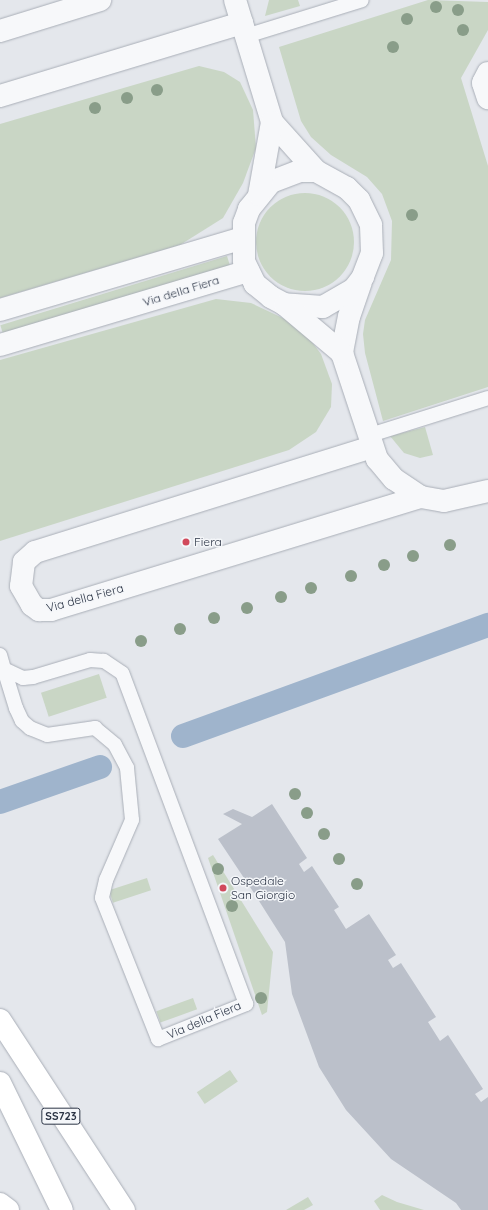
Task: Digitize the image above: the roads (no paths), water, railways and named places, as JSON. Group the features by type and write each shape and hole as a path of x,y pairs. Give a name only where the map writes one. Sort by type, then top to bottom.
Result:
{"highway":[{"name":"SS723","path":"0,1020 124,1210"},
{"path":"0,1083 62,1210"},
{"path":"0,1204 8,1210"}],"street":[{"path":"0,31 100,0"},
{"name":"Via della Fiera","path":"235,0 272,122 316,171 347,188 366,215 373,240 370,264 363,277 349,316 342,353 370,442 389,474 421,497 444,501 488,491"},
{"path":"0,96 244,29"},
{"path":"488,73 483,83 488,98"},
{"name":"Via della Fiera","path":"259,195 272,122"},
{"name":"Via della Fiera","path":"316,171 285,174 259,195 249,209 243,238 248,271 255,284 284,304 342,353"},
{"path":"0,310 243,238"},
{"name":"Via della Fiera","path":"0,345 248,271"},
{"name":"Via della Fiera","path":"284,304 323,307 354,289 363,277"},
{"name":"Via della Fiera","path":"370,442 35,552 24,562 22,586 32,605 39,610 51,610 421,497"}],"lane":[{"path":"244,29 362,0"},
{"name":"Via della Fiera","path":"370,442 488,398"},
{"name":"Via della Fiera","path":"0,655 4,669 22,721 30,728 47,735 95,728 115,745 127,768 132,820 106,880 102,898 158,1039 246,1004 122,673 104,661 90,660 33,677 23,678 4,669"}],"waterway":[{"path":"183,736 488,625"},
{"path":"0,802 100,767"}],"place":[{"name":"Fiera","path":"186,542"},
{"name":"Ospedale San Giorgio","path":"223,888"}]}
